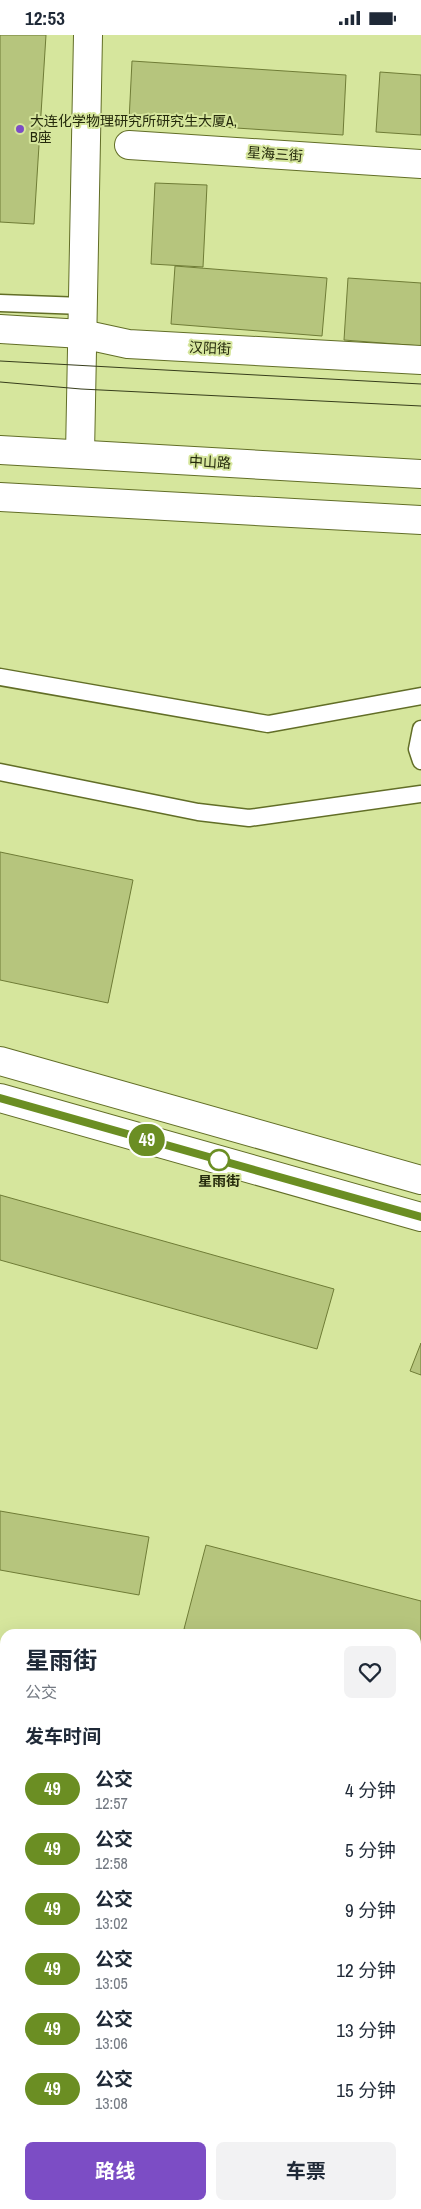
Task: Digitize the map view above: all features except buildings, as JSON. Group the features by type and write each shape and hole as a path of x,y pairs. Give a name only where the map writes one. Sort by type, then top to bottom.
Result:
{"main road":[{"path":"80,454 88,35"},
{"name":"星海三街","path":"129,145 421,164"},
{"name":"汉阳街","path":"0,329 82,335 128,344 421,360"},
{"name":"中山路","path":"0,450 421,474"},
{"path":"0,497 421,520"},
{"path":"0,1061 421,1180"},
{"path":"0,1098 421,1217"}],"lane":[{"path":"0,303 83,306"},
{"path":"0,677 268,724 421,696"},
{"path":"421,729 417,749 421,761"},
{"path":"0,772 198,812 249,818 421,794"}],"tram line":[{"path":"0,361 421,384"},
{"path":"0,382 81,389 421,406"}],"bus line":[{"name":"49","path":"0,1098 421,1217"}],"place":[{"name":"大连化学物理研究所研究生大厦A, B座","path":"20,129"},
{"name":"星雨街","path":"219,1160"}]}
